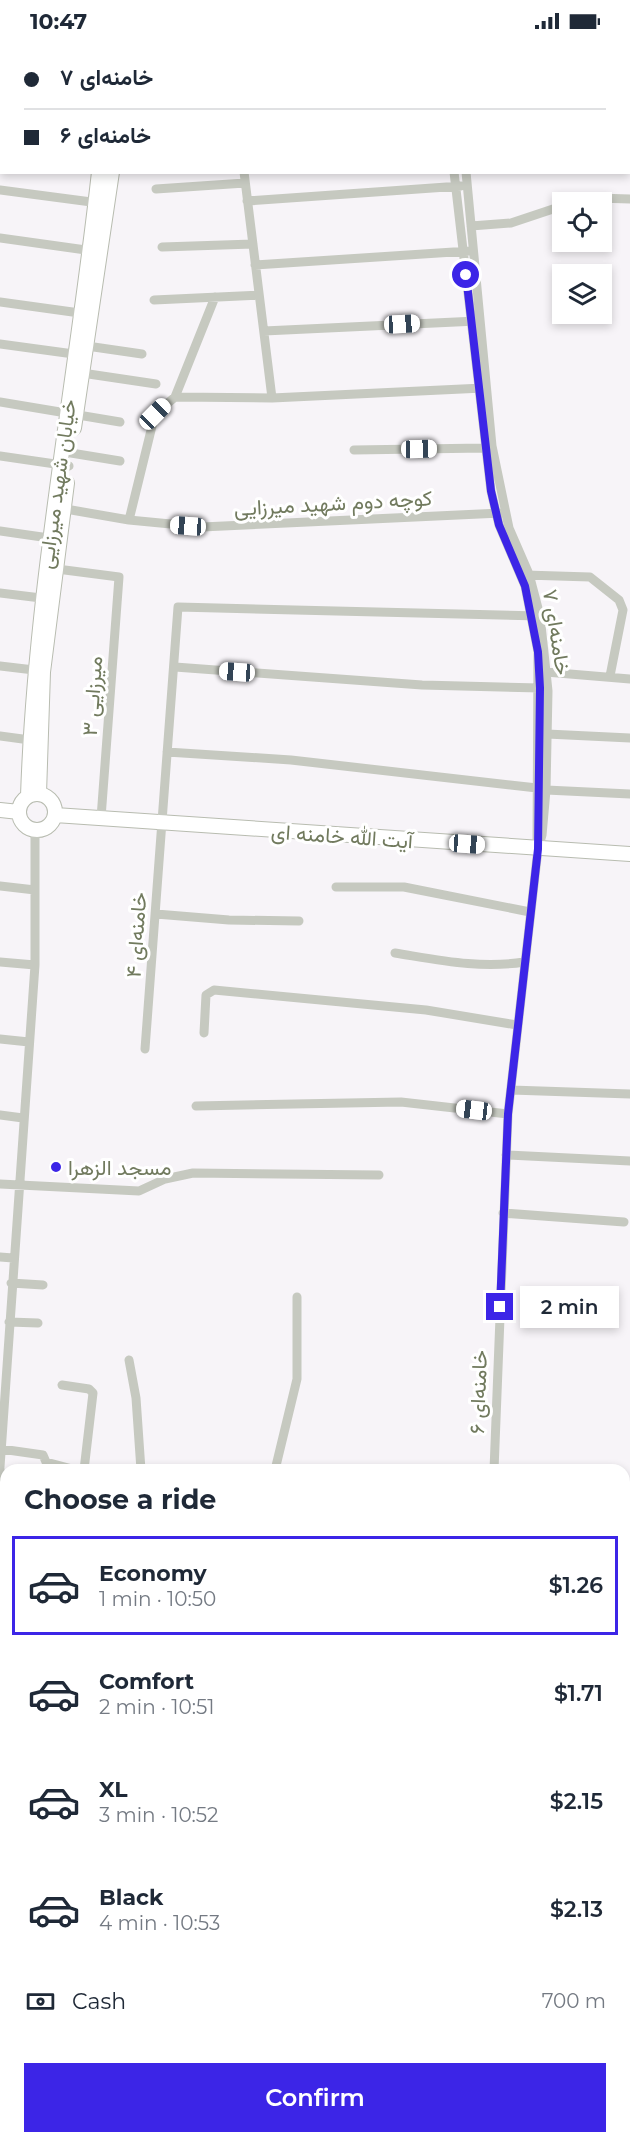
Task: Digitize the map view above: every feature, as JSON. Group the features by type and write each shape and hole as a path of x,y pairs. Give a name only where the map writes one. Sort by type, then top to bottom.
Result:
{"street":[{"name":"خیابان شهید میرزایی","path":"99,174 102,204"},
{"name":"خیابان شهید میرزایی","path":"33,795 30,740 41,598 56,539 102,204 111,174"},
{"path":"244,174 272,398"},
{"name":"خامنه‌ای ۷","path":"455,174 462,186 471,226 468,251"},
{"name":"خامنه‌ای ۷","path":"465,174 462,186 482,388 501,513 508,549 525,575 536,617 546,672 547,734 538,849"},
{"path":"156,189 245,183"},
{"path":"248,201 462,186"},
{"path":"0,190 102,204"},
{"path":"612,198 630,199"},
{"path":"471,226 512,224 552,210"},
{"path":"0,238 95,251"},
{"path":"162,247 253,243"},
{"path":"255,265 468,251"},
{"path":"154,300 259,295"},
{"path":"129,520 155,414 175,397 215,297"},
{"path":"0,302 86,314"},
{"path":"264,332 475,321"},
{"path":"0,344 82,352 142,354"},
{"name":"خیابان شهید میرزایی","path":"72,414 82,373 82,352"},
{"path":"82,373 156,384"},
{"path":"175,397 272,398 482,388"},
{"name":"خامنه‌ای ۷","path":"482,388 484,448 501,513"},
{"path":"0,402 120,422"},
{"path":"354,450 484,448"},
{"path":"0,456 67,461 120,461"},
{"name":"کوچه دوم شهید میرزایی","path":"60,508 129,520 202,527 501,513"},
{"path":"0,531 56,539"},
{"name":"خیابان شهید میرزایی","path":"33,795 43,672 57,569 56,539"},
{"name":"میرزایی ۳","path":"57,569 119,577 101,818"},
{"path":"525,575 590,577 619,600 623,610 610,675"},
{"path":"0,593 41,598"},
{"name":"خامنه‌ای ۴","path":"145,1049 178,607 536,617"},
{"name":"خامنه‌ای ۷","path":"536,617 542,789"},
{"path":"0,666 34,670"},
{"path":"175,667 422,685 540,688"},
{"path":"546,672 610,675 630,679"},
{"path":"547,734 630,738"},
{"path":"0,736 30,740"},
{"path":"167,753 291,760 542,789 630,794"},
{"path":"33,795 51,801 55,815 50,825 36,830 22,822 19,812 21,803 33,795"},
{"path":"0,810 19,812"},
{"name":"آیت الله خامنه ای","path":"55,815 630,854"},
{"path":"0,1464 6,1328 12,1283 34,965 36,830"},
{"name":"خامنه‌ای ۶","path":"494,1464 508,1114 538,849"},
{"path":"0,886 35,890"},
{"path":"336,887 404,887 530,912"},
{"path":"156,914 229,920 298,921"},
{"path":"395,953 476,966 524,962"},
{"path":"0,962 34,965"},
{"path":"204,1033 206,995 214,990 426,1010 518,1025"},
{"path":"0,1039 29,1042"},
{"path":"510,1090 630,1094"},
{"path":"196,1106 401,1102 508,1114"},
{"path":"0,1115 24,1118"},
{"path":"506,1155 630,1161"},
{"path":"0,1184 139,1191 165,1179 193,1173 379,1175"},
{"path":"503,1213 624,1222"},
{"path":"0,1257 13,1258"},
{"path":"12,1283 43,1285"},
{"path":"276,1464 297,1380 297,1297"},
{"path":"6,1328 38,1323"},
{"path":"129,1360 136,1398 141,1464"},
{"path":"62,1385 89,1389 93,1393 85,1464"},
{"path":"1,1449 43,1455 46,1462 54,1464"},
{"path":"0,1468 0,1475"}],"place":[{"name":"مسجد الزهرا","path":"56,1167"}],"route":[{"path":"466,275 484,448 491,491 499,525 525,586 538,652 540,688 536,833 538,849 508,1114 500,1307"}]}
